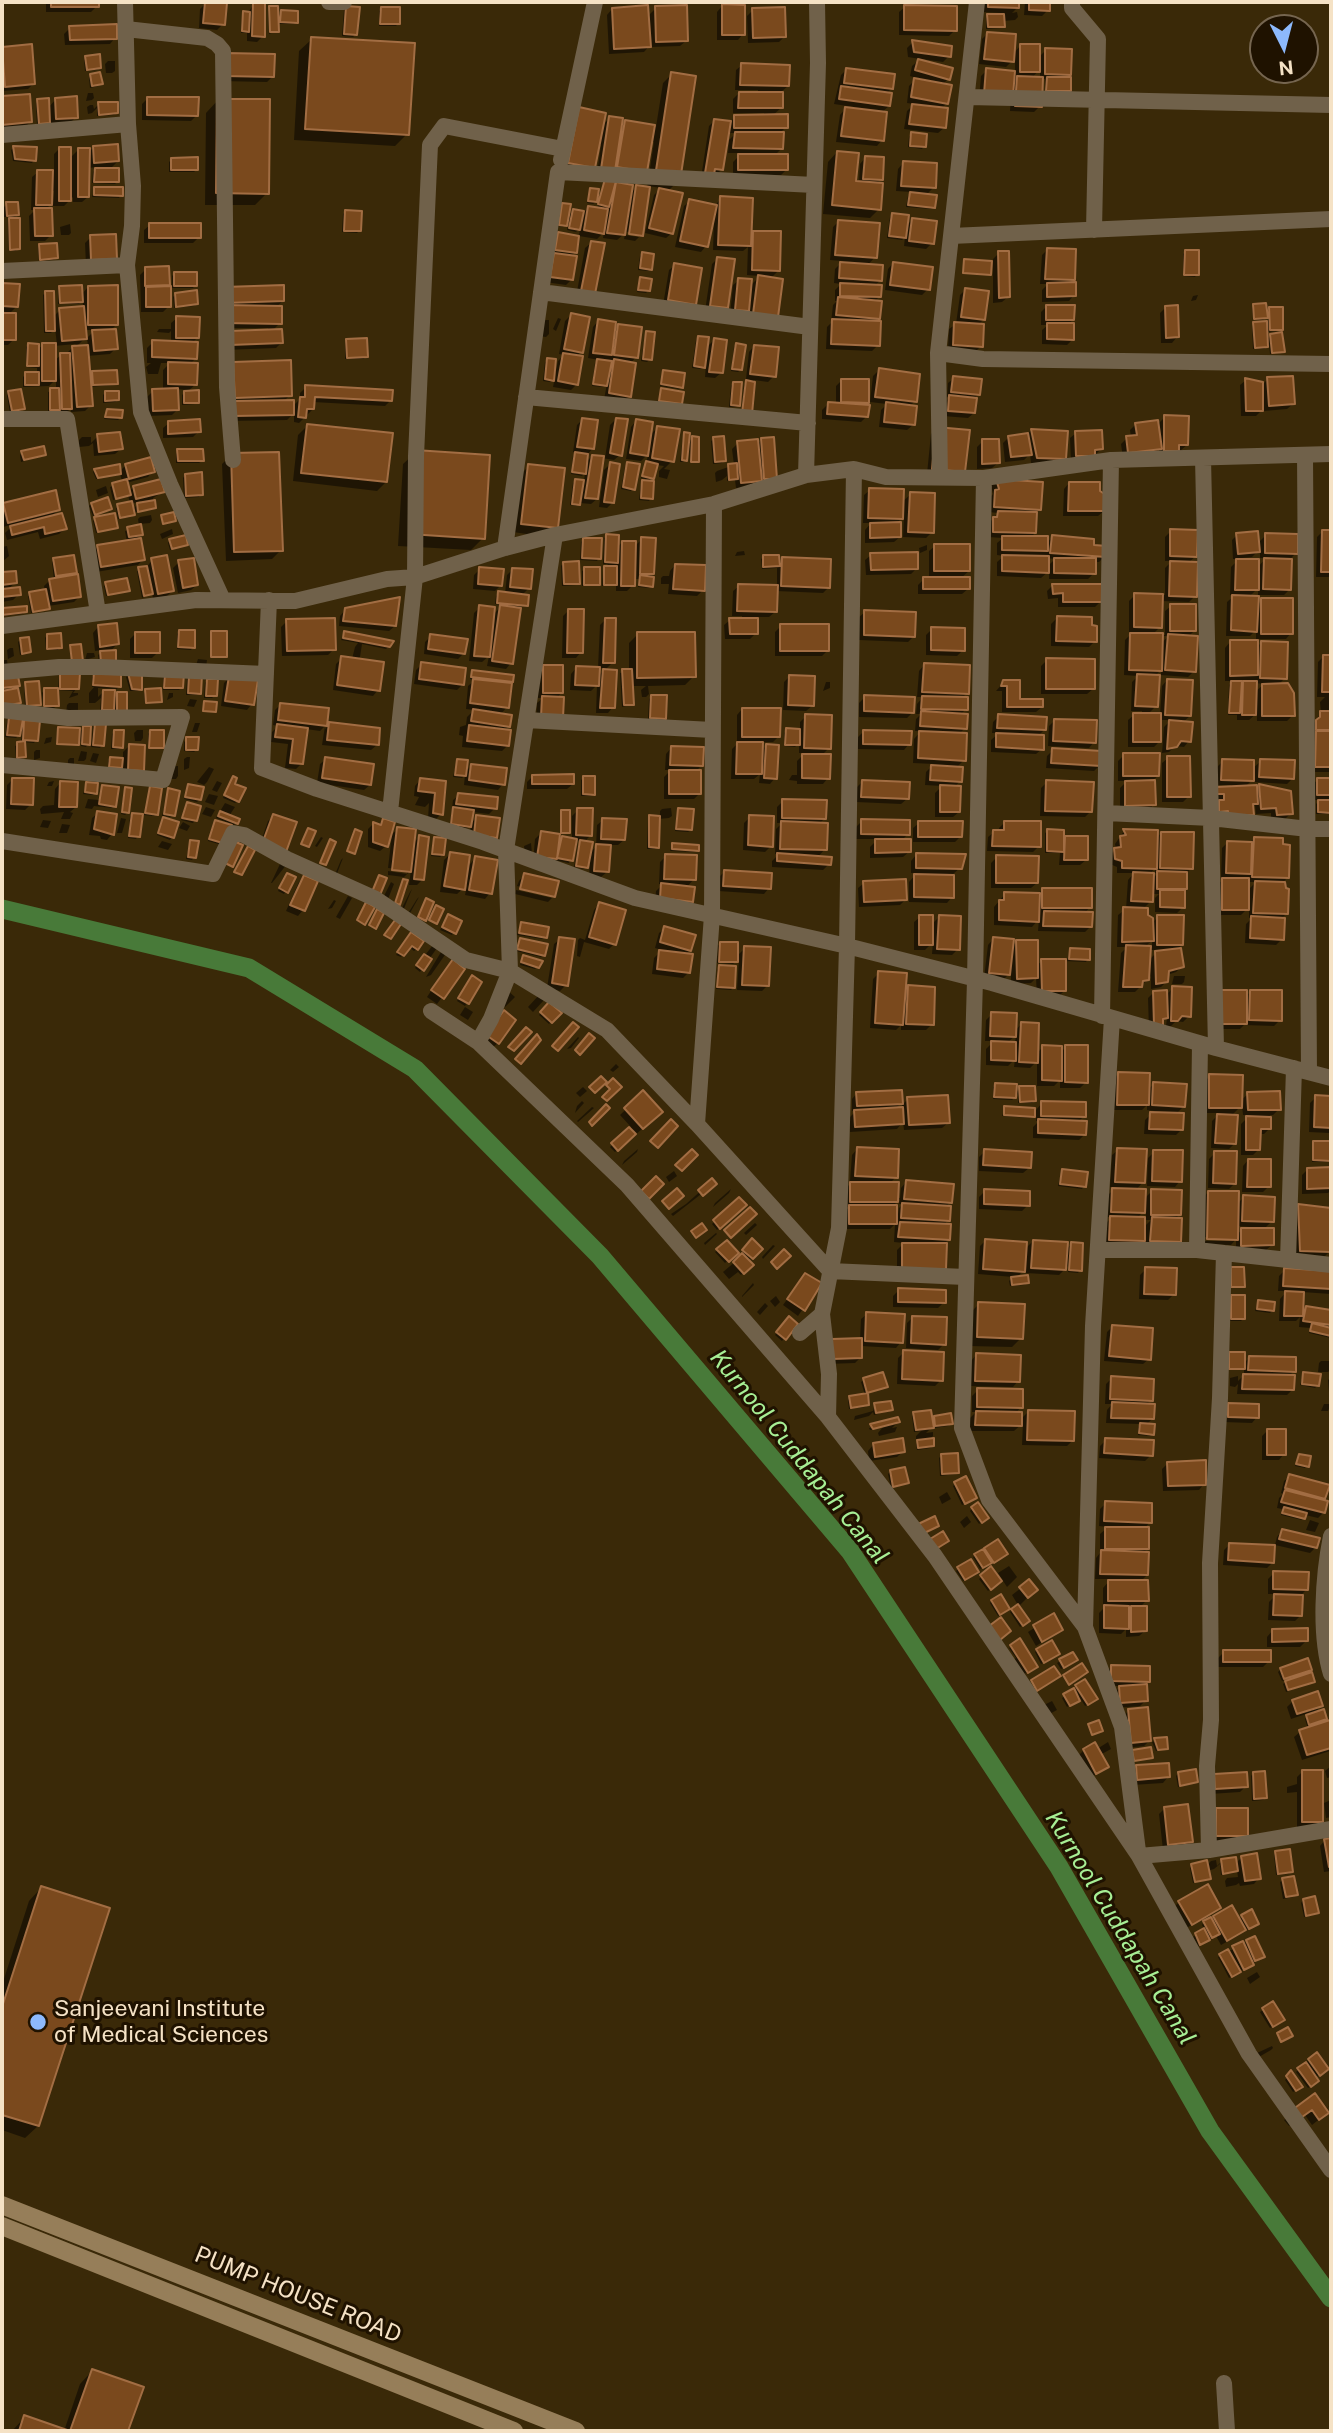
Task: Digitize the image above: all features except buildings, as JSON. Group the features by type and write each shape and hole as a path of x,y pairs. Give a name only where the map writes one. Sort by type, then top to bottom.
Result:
{"main road":[{"name":"PUMP HOUSE ROAD","path":"2,2205 576,2431"},
{"path":"2,2226 514,2431"}],"street":[{"path":"125,2 128,124 133,186 127,265 141,412 170,484 223,600"},
{"path":"329,2 344,2"},
{"path":"505,548 558,172 594,2"},
{"path":"806,475 818,63 817,2"},
{"path":"940,477 937,353 977,2"},
{"path":"1072,2 1072,8 1098,39 1094,230"},
{"path":"126,29 206,38 223,51 227,387 233,460"},
{"path":"968,97 1331,105"},
{"path":"2,135 128,124"},
{"path":"390,812 415,577 416,456 430,145 444,126 563,149"},
{"path":"558,172 814,185"},
{"path":"951,236 1331,219"},
{"path":"2,271 127,265"},
{"path":"541,292 810,327"},
{"path":"937,353 984,359 1331,364"},
{"path":"526,397 808,423"},
{"path":"2,419 67,419 99,613"},
{"path":"2,626 196,600 295,601 387,579 415,577 555,535 713,504 806,475 853,469 886,477 984,478 1111,460 1331,454"},
{"path":"1288,1260 1302,1070 1308,829 1305,455"},
{"path":"1197,1250 1208,1046 1211,818 1203,458"},
{"path":"1085,1627 1093,1326 1107,1017 1106,813 1111,460"},
{"path":"828,1417 829,1374 822,1314 839,1228 847,946 853,469"},
{"path":"984,478 975,980 962,1428 989,1500 1085,1627 1122,1727 1139,1856"},
{"path":"697,1124 712,915 713,504"},
{"path":"478,1042 491,1019 509,971 506,850 555,535"},
{"path":"269,600 262,768 506,850 635,898 847,946 1208,1046 1331,1077"},
{"path":"2,672 59,667 101,667 266,674"},
{"path":"2,710 68,718 182,717 163,780 2,765"},
{"path":"526,720 712,730"},
{"path":"1106,813 1211,818 1331,829"},
{"path":"2,839 213,874 233,833 244,835 287,859 376,900 466,960 509,971 607,1030 697,1124 830,1271 965,1276"},
{"path":"431,1011 478,1042 627,1185 828,1417 935,1556 1139,1856 1249,2054 1331,2170"},
{"path":"1098,1250 1197,1250 1331,1265"},
{"path":"1209,1850 1207,1766 1211,1720 1210,1563 1220,1398 1224,1253"},
{"path":"800,1333 822,1314"},
{"path":"1331,1536 1326,1660 1331,1670"},
{"path":"1139,1856 1209,1850 1331,1829"},
{"path":"1224,2383 1227,2431"}],"waterway":[{"name":"Kurnool Cuddapah Canal","path":"2,909 249,968 415,1069 600,1256 850,1551 1059,1867 1210,2131 1331,2298"}],"place":[{"name":"Sanjeevani Institute of Medical Sciences","path":"38,2022"}]}
